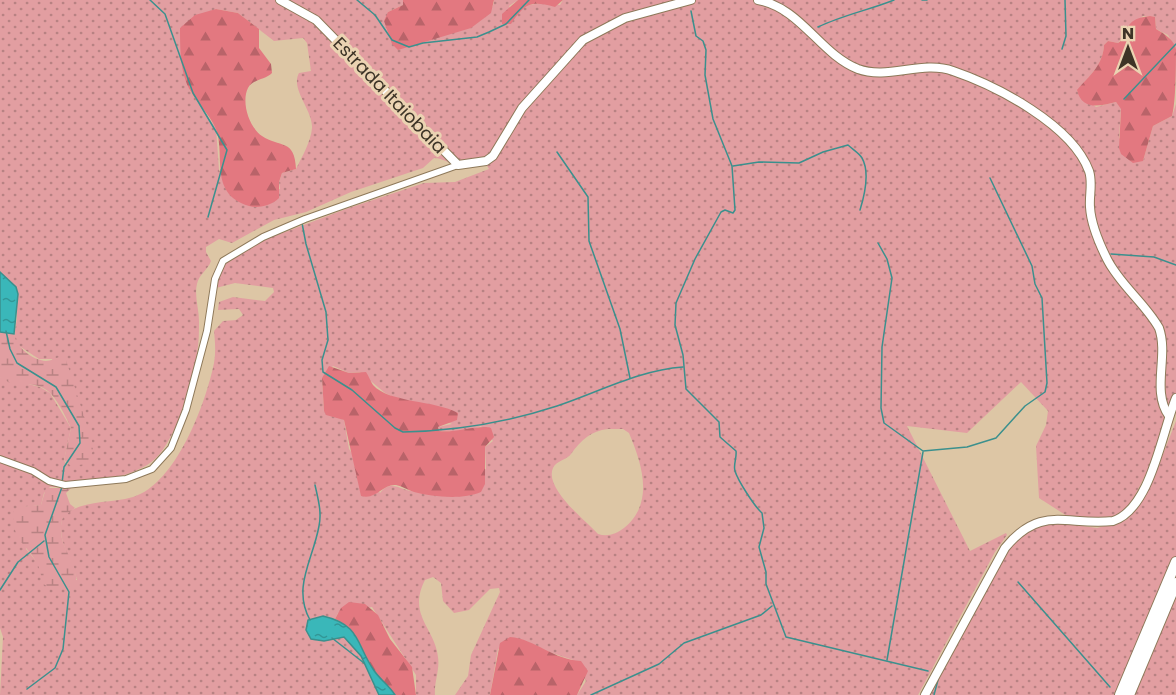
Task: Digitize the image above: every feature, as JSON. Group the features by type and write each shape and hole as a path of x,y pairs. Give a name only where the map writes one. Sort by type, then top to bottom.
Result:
{"highway":[{"path":"1120,695 1176,562"},
{"path":"1129,695 1176,583"}],"street":[{"name":"Estrada Itaiobaia","path":"280,0 316,20 458,165 486,160 493,156 522,108 570,53 595,32 625,18 691,0"},
{"path":"758,0 770,3 793,16 851,66 867,71 928,67 951,70 1022,101 1071,145 1089,171 1091,212 1106,258 1159,328 1162,342 1161,394 1163,407 1169,416"},
{"path":"0,459 27,468 49,481 65,485 126,479 152,469 171,448 186,410 207,331 215,279 223,261 252,243 305,219 458,165"},
{"path":"925,695 1011,541 1029,525 1044,520 1113,521 1129,514 1156,459 1176,398"}],"green space":[{"path":"0,0 403,0 403,5 388,12 426,24 452,29 475,24 490,10 494,0 518,0 509,6 515,18 518,12 528,5 541,3 560,5 563,0 1176,0 1176,49 1168,35 1156,29 1155,17 1143,16 1118,43 1108,41 1104,45 1098,64 1077,91 1096,107 1116,102 1121,108 1119,138 1143,161 1153,126 1172,116 1176,104 1176,395 1151,464 1132,501 1121,514 1086,519 1067,516 1039,498 1036,446 1046,425 1048,411 1021,382 967,433 907,426 970,551 1006,533 1007,535 995,552 918,695 577,695 586,681 573,660 543,650 526,641 498,649 490,695 455,695 468,676 471,655 500,592 499,588 490,589 469,610 454,613 443,601 441,583 433,577 425,580 420,592 419,603 420,612 436,647 438,657 435,695 416,695 416,675 372,607 338,613 335,619 323,616 308,620 306,630 330,640 344,637 361,656 379,695 0,695 3,637 0,628 0,377 40,387 50,393 71,428 64,460 66,464 86,464 52,359 39,359 16,344 14,336 17,318 16,287 0,272","holes":["216,9 238,13 274,41 303,38 307,43 311,71 299,73 297,86 309,114 312,128 306,149 296,169 282,173 279,182 280,189 235,199 219,170 216,128 190,91 182,65 180,28","434,158 442,159 461,168 474,166 484,161 489,169 455,182 424,183 346,209 264,240 222,263 216,288 235,283 273,288 274,292 265,301 233,297 219,302 218,310 239,309 243,315 236,320 223,321 214,331 215,355 210,380 187,440 163,476 148,489 133,497 88,504 63,516 61,533 77,580 42,583 42,568 26,549 24,507 41,505 44,493 50,487 105,481 146,466 163,450 177,424 191,379 199,341 196,288 200,277 211,261 206,247 219,239 232,243 274,220 306,212 351,192 423,168","333,366 349,373 360,372 385,393 452,424 438,427 439,431 466,431 481,426 493,441 485,447 486,469 427,489 413,491 389,486 380,493 349,449 344,420 324,411 322,378","623,429 629,433 638,457 643,483 640,507 634,518 621,530 605,535 598,534 567,503 554,485 552,476 553,468 557,463 569,456 579,444 596,432"]},
{"path":"403,0 494,0 491,13 471,28 398,50 392,44 384,21 388,12 403,5"},
{"path":"518,0 563,0 555,7 539,4 528,5 511,24 502,24 502,14"},
{"path":"216,9 238,13 259,29 259,48 271,64 272,73 248,88 246,107 250,121 257,132 268,140 285,145 293,152 295,159 296,169 282,173 279,182 279,198 265,206 249,206 236,200 228,192 221,172 215,127 187,85 183,69 180,28 195,15"},
{"path":"1150,16 1155,17 1156,29 1175,45 1174,102 1172,116 1153,126 1143,161 1133,163 1121,154 1119,148 1121,109 1116,102 1087,104 1079,97 1077,90 1098,64 1104,45 1108,41 1118,43 1123,39 1132,22"},
{"path":"0,332 14,334 21,348 35,358 50,361 60,357 66,360 92,441 93,451 86,464 71,466 64,460 71,428 51,394 41,387 10,382 0,377"},
{"path":"329,366 349,373 366,372 373,385 380,391 458,413 457,420 438,427 439,431 491,428 494,437 485,447 485,484 481,492 457,497 439,496 391,485 371,496 361,496 344,420 326,415 324,411 322,378"},
{"path":"1176,421 1176,695 927,695 1012,541 1038,525 1061,523 1097,528 1126,520 1139,505 1158,467"},
{"path":"46,488 71,488 66,493 70,504 75,508 63,517 61,528 64,546 75,569 75,585 54,591 42,583 36,562 20,540 13,522 14,510 19,507 41,505"},
{"path":"349,602 365,604 378,615 390,639 412,667 416,695 395,695 370,666 357,637 335,619 341,608"},
{"path":"510,637 528,641 562,657 581,661 588,671 577,695 490,695 500,643"}],"water":[{"path":"0,272 16,287 18,294 14,334 0,332"},
{"path":"323,616 351,630 375,673 395,695 379,695 361,656 344,637 324,641 311,639 306,630 308,620"}],"waterway":[{"path":"150,0 165,14 193,93 227,150 208,217"},
{"path":"357,0 375,15 392,40 409,47 423,43 477,37 506,24 529,0"},
{"path":"818,27 894,0"},
{"path":"922,0 927,0"},
{"path":"1062,49 1066,36 1065,0"},
{"path":"691,11 696,36 703,41 706,50 705,75 713,119 732,166 735,210 733,213 725,210 721,212 695,259 676,303 675,325 683,355 686,389 719,422 720,437 736,451 737,475 751,500 762,513 764,528 759,547 766,572 766,584 786,637 928,671"},
{"path":"1124,99 1176,44"},
{"path":"733,166 759,162 799,163 823,152 848,145 862,158 866,170 860,210"},
{"path":"557,152 588,197 589,241 620,329 630,378"},
{"path":"878,243 887,259 892,278 882,347 881,408 884,423 923,451 967,447 996,438 1025,406 1045,392 1047,383 1042,298 1035,284 1032,266 990,178"},
{"path":"302,223 326,312 328,340 322,360 323,372 352,390 395,428 403,432 461,428 519,417 557,406 651,372 683,367"},
{"path":"1111,254 1154,257 1176,265"},
{"path":"6,331 10,349 17,363 56,387 79,426 80,443 64,467 62,483"},
{"path":"887,660 923,452"},
{"path":"310,620 305,608 303,585 320,521 315,485"},
{"path":"27,689 55,668 63,649 69,592 49,557 45,535 62,487"},
{"path":"0,590 18,562 44,541"},
{"path":"1018,582 1110,687"},
{"path":"591,695 659,664 684,643 761,615 772,606"},
{"path":"332,638 364,663"},
{"path":"934,695 939,676"}]}
